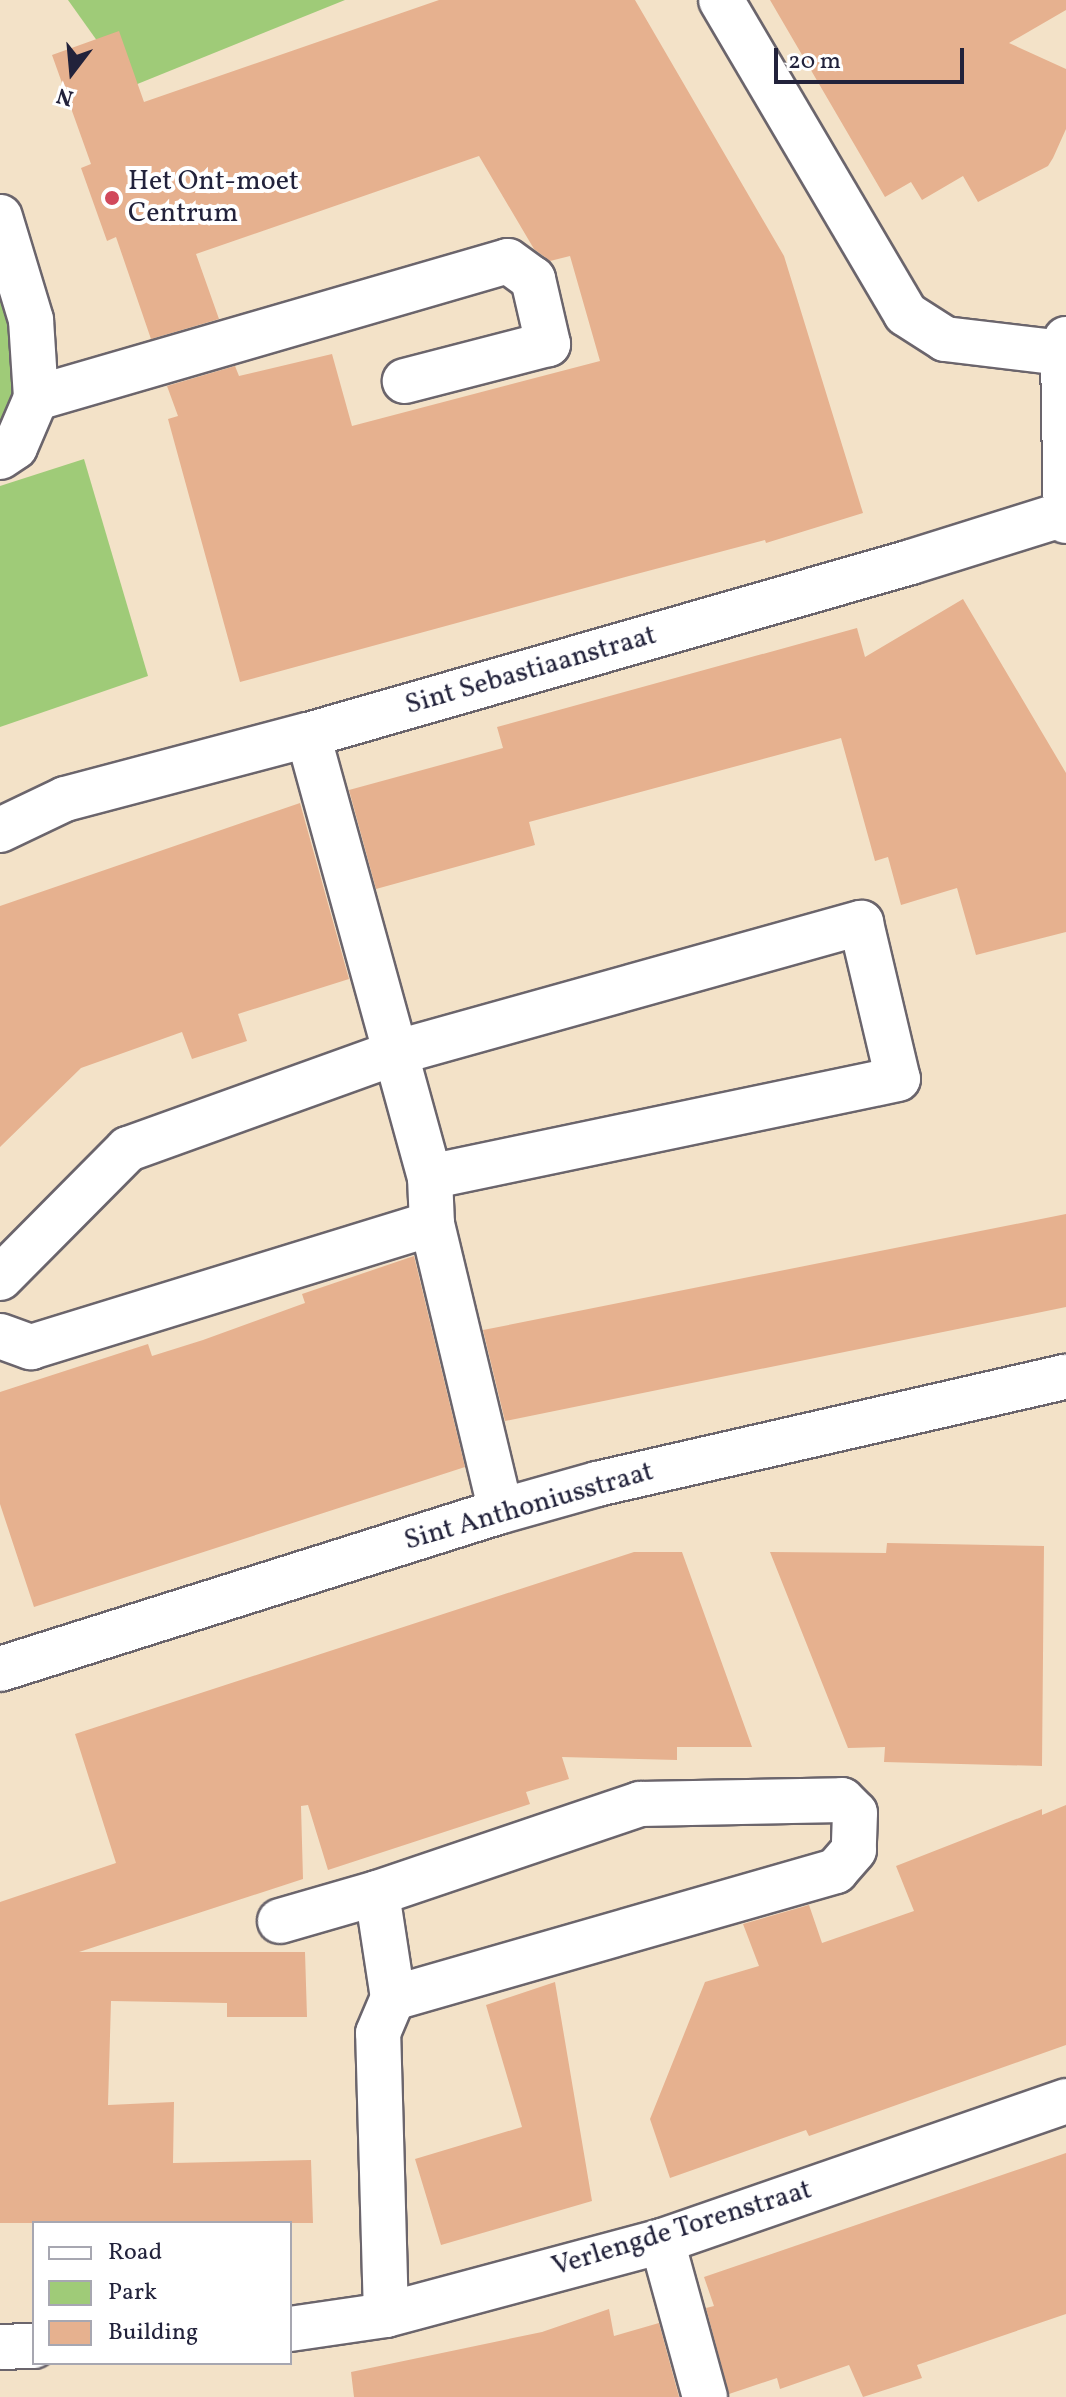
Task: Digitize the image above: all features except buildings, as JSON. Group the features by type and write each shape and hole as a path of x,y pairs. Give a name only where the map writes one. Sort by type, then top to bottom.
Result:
{"street":[{"path":"721,0 906,314 945,339 1064,346 1065,517"},
{"path":"0,217 31,320 36,398 15,447 0,457"},
{"path":"36,398 508,261 533,279 548,344 405,381"},
{"name":"Sint Sebastiaanstraat","path":"0,830 65,799 308,735 1065,517"},
{"path":"308,735 398,1052 430,1177 432,1224 501,1511"},
{"path":"0,1278 128,1149 398,1052 861,923 898,1079 430,1177"},
{"path":"0,1336 31,1347 432,1224"},
{"name":"Sint Anthoniusstraat","path":"0,1669 501,1511 597,1484 1066,1377"},
{"path":"280,1921 377,1893 640,1804 842,1800 855,1813 854,1850 836,1871 393,1998"},
{"path":"377,1893 393,1998 378,2033 386,2315"},
{"name":"Verlengde Torenstraat","path":"292,2329 386,2315 662,2241 1066,2101"},
{"path":"662,2241 705,2397"},
{"path":"0,2347 32,2346"}],"green space":[{"path":"68,0 345,0 130,87"},
{"path":"0,298 27,374 0,439"},
{"path":"84,459 148,676 0,727 0,486"}],"place":[{"name":"Het Ont-moet Centrum","path":"112,198"}]}
